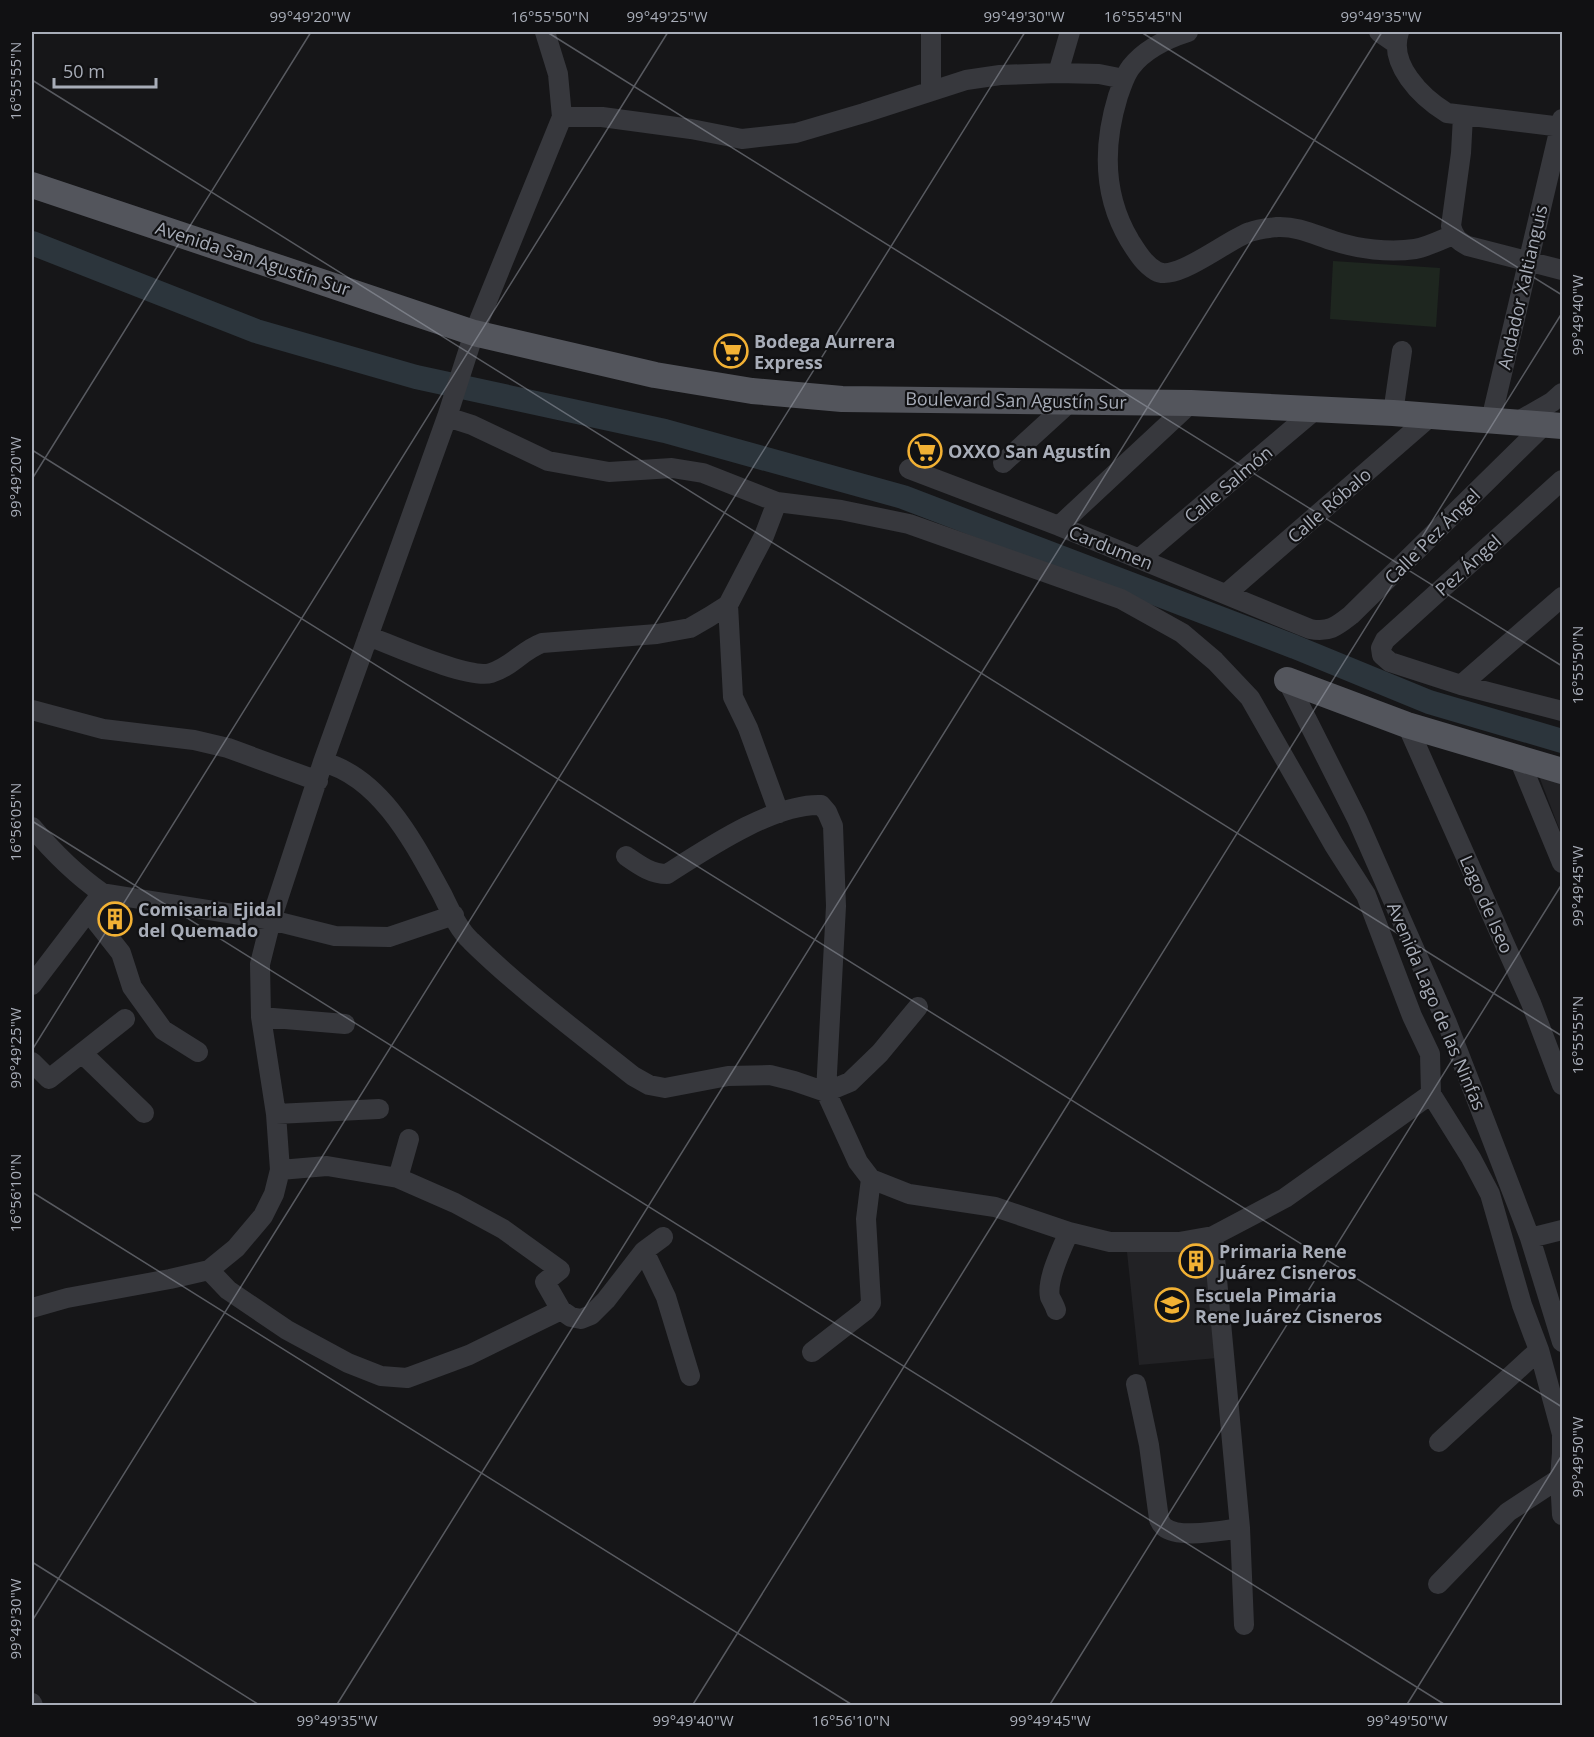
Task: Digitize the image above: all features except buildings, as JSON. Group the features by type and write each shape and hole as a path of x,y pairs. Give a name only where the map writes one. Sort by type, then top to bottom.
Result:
{"main road":[{"name":"Avenida San Agustín Sur","path":"32,185 471,345"},
{"name":"Boulevard San Agustín Sur","path":"471,345 752,391 842,399 1191,403 1432,415 1555,425"},
{"path":"1287,680 1407,726 1563,771"}],"street":[{"path":"32,1308 67,1298 208,1270 236,1248 263,1216 274,1194 280,1170 276,1114 261,1017 260,964 271,920 323,762 471,345 562,117 558,74 545,32"},
{"path":"931,32 931,90"},
{"path":"1058,73 1070,32"},
{"path":"1188,32 1147,50 1124,79 1111,118 1107,159 1109,190 1119,223 1144,262 1158,272 1168,274 1186,267 1250,232 1278,227 1305,230 1335,242 1383,251 1416,249 1453,235"},
{"path":"1378,32 1397,37 1400,62 1412,83 1434,105 1447,113 1562,124"},
{"path":"562,117 602,117 691,129 742,139 796,132 966,80 1000,75 1058,73 1099,74 1124,79"},
{"path":"1463,116 1461,153 1451,226 1453,235 1468,246 1563,270"},
{"name":"Andador Xaltianguis","path":"1491,420 1562,124"},
{"path":"1393,413 1402,351"},
{"path":"1517,422 1563,393"},
{"path":"1003,463 1072,400"},
{"path":"1059,526 1191,403"},
{"name":"Calle Salmón","path":"1139,559 1316,409"},
{"path":"449,412 548,461 609,472 672,468 703,473 777,502 841,510 909,524 1121,599 1182,633 1215,661 1250,698 1334,845 1366,895 1412,1016 1430,1054 1431,1094 1471,1158 1490,1194 1522,1305 1539,1350 1562,1434 1563,1453 1560,1478 1562,1515"},
{"name":"Calle Róbalo","path":"1226,594 1432,415"},
{"name":"Calle Pez Ángel","path":"1310,629 1322,632 1334,629 1351,615 1555,425"},
{"name":"Cardumen","path":"909,469 1059,526 1310,629"},
{"name":"Pez Ángel","path":"1461,685 1389,662 1382,655 1381,648 1385,640 1563,480"},
{"path":"368,636 445,665 487,675 508,667 529,648 542,643 657,634 690,628 728,604 764,536 777,502"},
{"path":"1461,685 1563,597"},
{"path":"728,604 732,697 748,728 779,813"},
{"name":"Avenida Lago de las Ninfas","path":"1287,680 1357,819 1447,1023 1530,1238 1563,1342"},
{"path":"1461,685 1563,711"},
{"path":"32,710 103,729 194,740 228,748 318,782"},
{"name":"Lago de Iseo","path":"1407,726 1531,1003 1563,1085"},
{"path":"1519,759 1563,862"},
{"path":"323,762 339,766 352,774 365,783 388,807 424,862 469,939 529,992 633,1076 649,1085 665,1088 728,1076 770,1076 826,1092 850,1082 880,1053 918,1007"},
{"path":"626,856 647,870 667,874 733,834 779,813 812,805 821,805 827,812 833,826 836,906 826,1092 858,1162 871,1179 909,1194 995,1207 1069,1232 1110,1242 1179,1242 1213,1236 1285,1198 1431,1094"},
{"path":"32,827 52,851 80,878 102,893 271,920 335,936 389,937 453,915"},
{"path":"32,985 102,893"},
{"path":"88,911 121,953 132,987 163,1030 198,1052"},
{"path":"261,1017 345,1023"},
{"path":"32,1062 49,1079 125,1019"},
{"path":"83,1054 144,1113"},
{"path":"276,1114 379,1109"},
{"path":"398,1178 409,1139"},
{"path":"280,1170 327,1166 398,1178 455,1203 503,1228 560,1270 545,1282 561,1310 571,1317 581,1319 591,1315 606,1300 644,1251 663,1237"},
{"path":"812,1352 866,1310 871,1303 866,1219 871,1179"},
{"path":"1530,1238 1563,1230"},
{"path":"1056,1310 1050,1295 1051,1286 1056,1261 1069,1232"},
{"path":"1213,1236 1240,1528 1244,1625"},
{"path":"644,1251 666,1297 690,1376"},
{"path":"208,1270 228,1290 287,1330 348,1363 381,1376 407,1378 469,1355 561,1310"},
{"path":"1439,1442 1539,1350"},
{"path":"1136,1384 1149,1445 1159,1519 1164,1527 1178,1533 1209,1533 1240,1528"},
{"path":"1438,1584 1508,1512 1560,1478"}],"shaded area":[{"path":"1333,261 1440,268 1436,327 1330,319"},
{"path":"1539,776 1562,781 1562,836"},
{"name":"Escuela Pimaria Rene Juárez Cisneros","path":"1206,1245 1217,1358 1139,1365 1127,1252"}],"waterway":[{"path":"32,243 256,331 416,377 665,431 903,497 1295,647 1429,702 1562,741"}],"place":[{"name":"Bodega Aurrera Express","path":"731,351"},
{"name":"OXXO San Agustín","path":"925,451"},
{"name":"Comisaria Ejidal del Quemado","path":"115,919"},
{"name":"Primaria Rene Juárez Cisneros","path":"1196,1261"},
{"name":"Escuela Pimaria Rene Juárez Cisneros","path":"1172,1305"}]}
